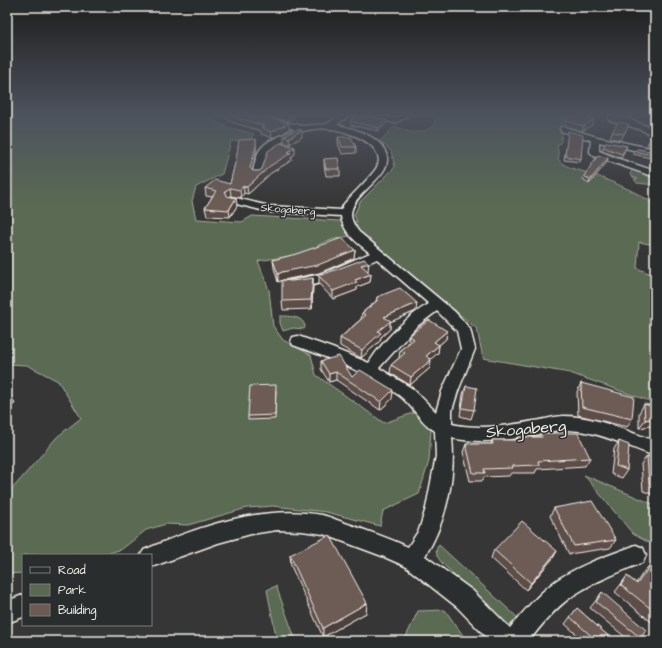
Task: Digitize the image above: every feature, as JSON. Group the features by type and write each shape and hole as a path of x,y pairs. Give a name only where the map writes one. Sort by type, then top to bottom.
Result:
{"street":[{"path":"257,175 263,153 265,149 272,145"},
{"path":"376,145 380,149 383,162 378,173 348,206 346,220 350,227 378,254 458,323 468,343 465,358 450,391 444,410 443,426 445,456 436,508 427,535 412,559"},
{"path":"595,145 594,152 598,156 632,165 655,174"},
{"path":"624,145 655,152"},
{"name":"Skogaberg","path":"232,200 269,209 346,213"},
{"path":"288,284 309,282 378,254"},
{"path":"376,364 405,327 437,305"},
{"name":"Skogaberg","path":"298,341 329,351 367,368 409,394 426,415 453,431 469,433 534,428 563,423 575,424 599,430 655,449"},
{"path":"152,557 218,533 250,525 277,521 302,522 329,527 386,547 412,559 465,599 506,641"},
{"path":"514,641 528,622 565,588 584,577 636,555"},
{"path":"7,612 22,606"}],"green space":[{"path":"7,145 230,145 222,174 196,187 192,201 196,219 242,222 252,216 357,222 354,215 360,202 395,167 391,151 385,145 558,145 558,159 561,163 570,168 592,174 627,189 642,196 655,205 655,245 639,242 637,268 653,275 655,318 655,403 570,373 483,358 477,329 363,234 334,239 313,248 308,253 258,261 269,290 273,326 283,340 311,355 316,375 384,423 416,412 431,430 429,461 419,494 383,511 380,526 326,512 273,506 247,508 188,525 166,524 146,530 122,549 106,554 22,554 22,573 7,574 7,495 57,437 81,418 58,381 27,365 7,364"},
{"path":"633,169 655,175 655,185 637,183 634,179 638,179 630,174"},
{"path":"280,316 299,319 304,323 305,327 304,329 293,328 283,331 280,323"},
{"path":"584,475 655,505 655,546 633,534"},
{"path":"439,545 519,619 516,623 507,625 443,564 436,552"},
{"path":"276,586 296,641 277,641 267,590"},
{"path":"445,610 467,641 404,641 418,611"}],"building":[{"path":"238,145 256,145 250,168 253,171 259,171 262,169 268,151 277,145 295,147 288,152 291,153 270,166 247,187 243,186 240,190 230,188 225,191 227,196 236,198 229,210 205,208 216,191 205,188 215,180 230,184"},
{"path":"341,145 355,145 356,147 342,147"},
{"path":"566,145 582,145 581,159 565,156"},
{"path":"604,145 627,146 622,154 603,147"},
{"path":"638,149 655,152 655,156 634,151"},
{"path":"598,155 608,158 590,180 584,176"},
{"path":"338,158 340,169 326,169 324,159"},
{"path":"342,238 355,250 318,265 278,274 273,260 296,254"},
{"path":"364,259 369,263 361,265 371,274 355,280 357,282 333,291 319,276"},
{"path":"313,278 311,300 282,301 282,280 292,281"},
{"path":"400,288 417,303 384,317 391,321 378,331 381,333 362,350 340,338 366,315 362,313 379,299 377,297"},
{"path":"429,320 447,331 434,342 439,345 426,356 431,360 411,377 391,365 405,353 400,350 414,339 409,336"},
{"path":"339,356 352,377 360,370 393,390 381,402 336,372 329,374 321,361"},
{"path":"581,383 634,397 632,419 582,407"},
{"path":"276,385 275,415 248,416 250,386"},
{"path":"466,386 477,388 474,410 462,408"},
{"path":"644,404 655,407 655,418 645,420"},
{"path":"540,433 578,433 590,458 538,461 539,465 484,469 485,473 473,473 466,444 493,444 492,440 518,440 517,437 542,437"},
{"path":"619,441 629,445 627,470 616,466"},
{"path":"647,456 655,459 655,485 649,484"},
{"path":"592,501 616,540 574,546 554,508"},
{"path":"522,521 557,551 531,583 494,550"},
{"path":"330,535 367,603 323,628 290,555"},
{"path":"652,563 655,566 655,612 621,585 627,576 637,584"},
{"path":"602,592 646,630 641,638 596,602"},
{"path":"577,608 614,641 597,641 570,617"}]}
